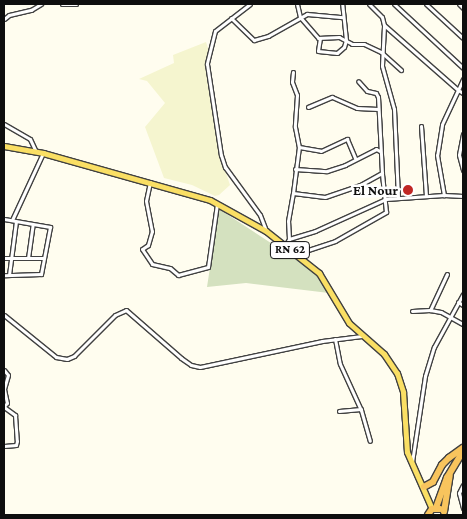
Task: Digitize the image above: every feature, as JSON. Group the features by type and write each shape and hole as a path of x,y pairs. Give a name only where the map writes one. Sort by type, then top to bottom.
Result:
{"highway":[{"path":"450,474 445,514 432,511 446,478 463,450"},
{"path":"424,487 433,482 442,465 449,458 463,450"}],"main road":[{"name":"RN 62","path":"4,146 43,153 150,182 217,203 266,231 319,273 349,323 384,354 393,365 401,382 407,452 411,465 424,487 432,511"}],"street":[{"path":"4,19 9,15 42,4"},
{"path":"62,4 76,4"},
{"path":"250,4 215,31 208,60 216,127 226,167 260,215 266,231"},
{"path":"297,4 300,17 315,36 320,38 339,37 352,44 364,44 381,52 401,70"},
{"path":"320,38 318,51 323,53 337,54 344,47 346,40 342,4"},
{"path":"369,4 382,17 384,25 381,52 382,66 394,109 398,198"},
{"path":"394,4 463,68"},
{"path":"426,4 463,38"},
{"path":"459,4 463,8"},
{"path":"231,18 254,40 268,36 300,17 311,14 342,17"},
{"path":"384,25 463,93"},
{"path":"290,239 288,221 300,147 295,127 296,95 292,82 293,72"},
{"path":"444,195 437,144 442,126 463,79"},
{"path":"295,255 335,241 384,215 386,212 376,93 367,90 358,81"},
{"path":"308,107 332,97 357,108 378,109"},
{"path":"4,124 30,139 36,152"},
{"path":"421,126 426,195"},
{"path":"463,134 459,155 463,170"},
{"path":"300,147 321,151 347,139 355,158"},
{"path":"295,169 327,171 352,162 355,158 376,149 380,150"},
{"path":"9,275 14,220 43,153"},
{"path":"293,193 325,198 362,184 382,173"},
{"path":"150,182 146,201 152,231 148,245 142,249 152,264 170,268 178,275 208,267 217,203"},
{"path":"285,246 290,239 316,231 386,199 426,195 463,196"},
{"path":"4,220 14,220 50,227 40,274 4,275"},
{"path":"28,258 33,224"},
{"path":"4,258 43,258"},
{"path":"430,310 447,274"},
{"path":"411,465 425,376 434,347 463,294"},
{"path":"458,302 463,305"},
{"path":"4,315 61,359 74,356 115,315 124,310 181,358 195,367 335,339 362,336"},
{"path":"412,311 430,310 450,316 463,324"},
{"path":"335,339 340,364 360,409 370,441"},
{"path":"4,370 8,375 4,389 7,403 4,407 15,415 17,441 16,445 4,446"},
{"path":"339,411 360,409"},
{"path":"463,485 459,493 463,508"}],"green space":[{"path":"206,42 208,48 213,50 207,66 219,152 230,185 219,195 215,196 192,185 164,178 145,127 165,103 147,81 139,79 174,63 173,55"},
{"path":"219,209 297,260 317,276 329,293 246,283 207,287"}],"place":[{"name":"El Nour","path":"408,190"}]}
